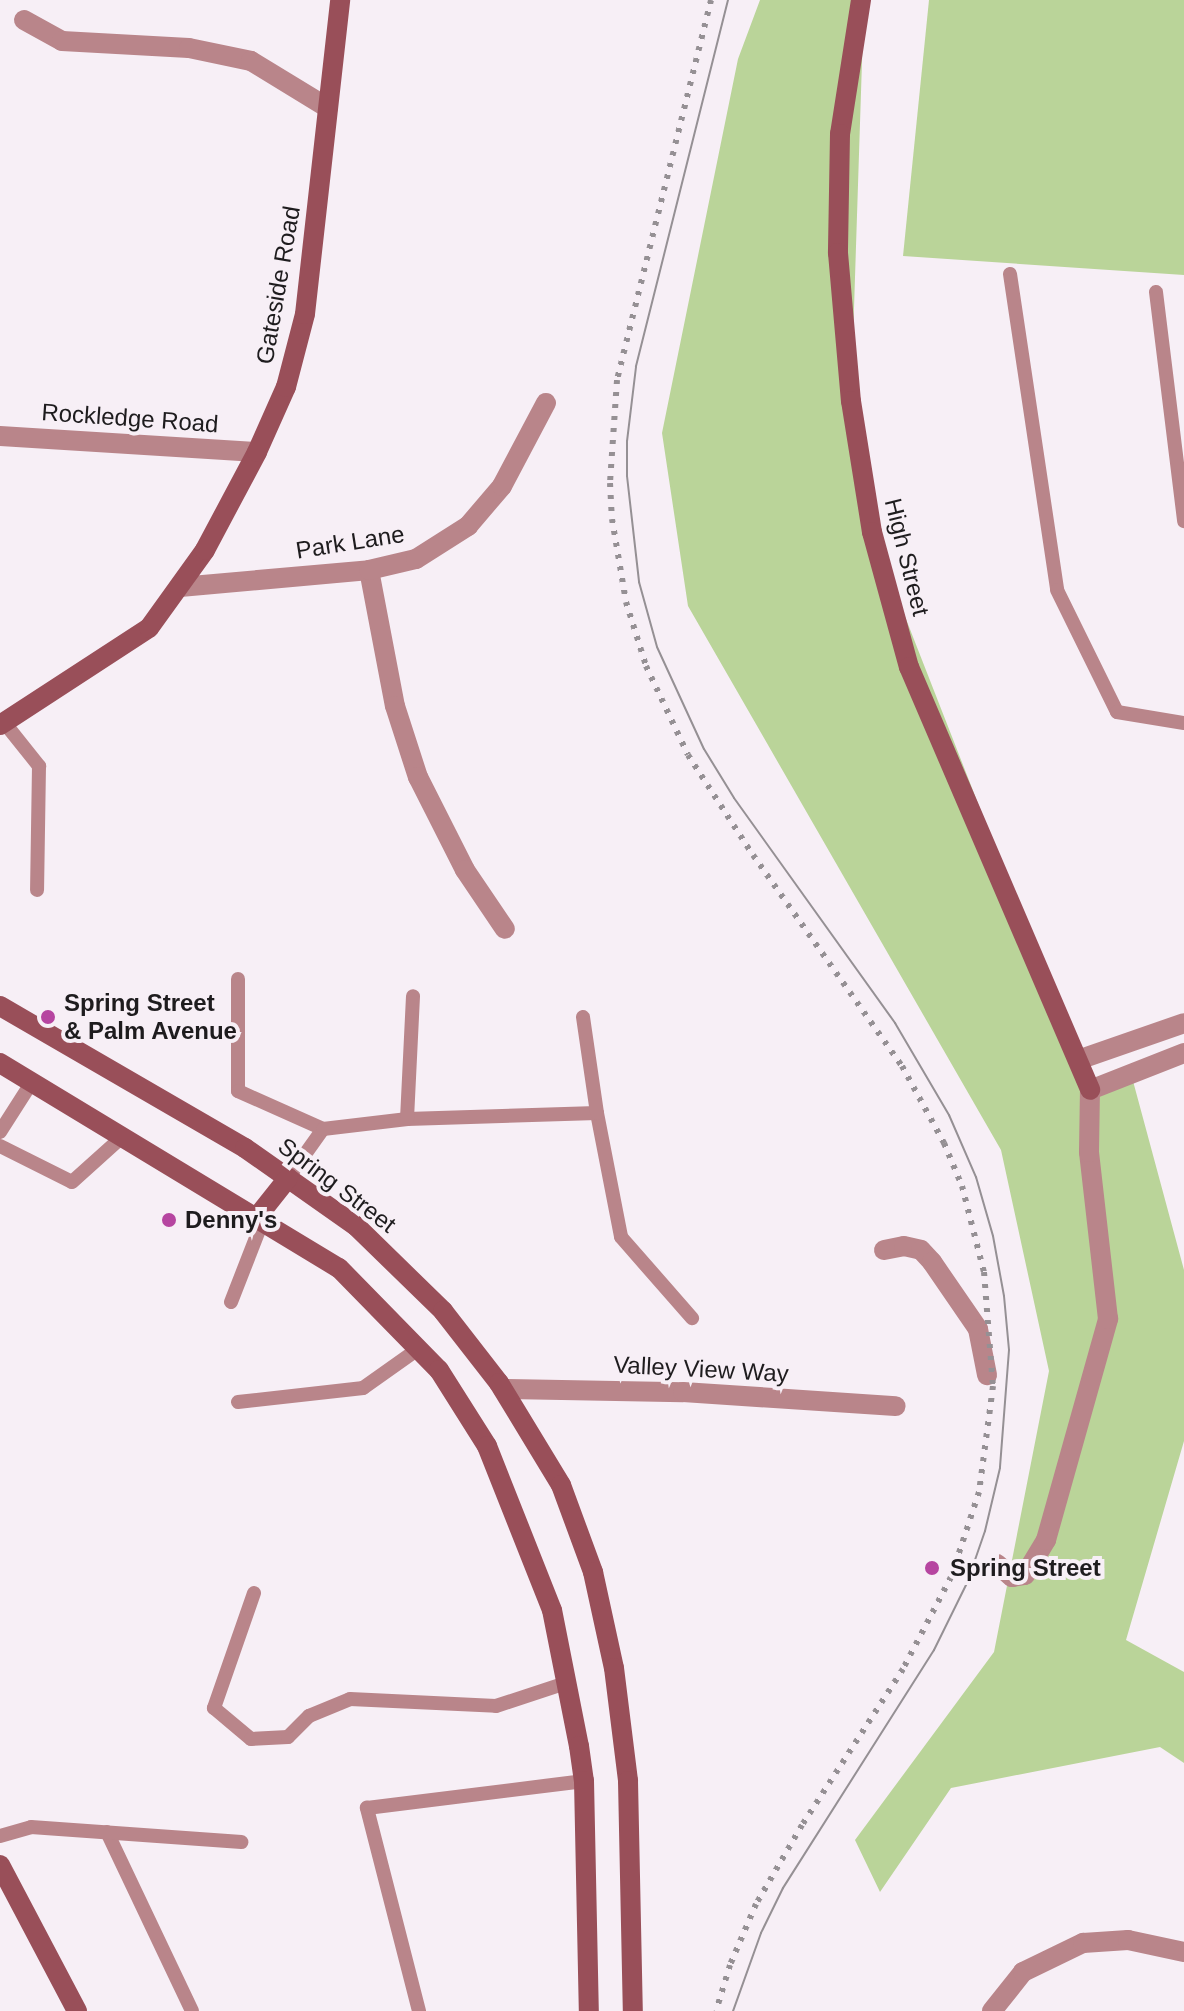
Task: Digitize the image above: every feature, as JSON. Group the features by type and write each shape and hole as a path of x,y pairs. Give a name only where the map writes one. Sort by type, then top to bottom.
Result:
{"main road":[{"name":"Gateside Road","path":"1,722 114,654 149,628 205,550 257,452 286,387 305,314 340,0"},
{"name":"High Street","path":"861,0 840,134 838,238 851,401 872,532 909,667 1090,1090"},
{"name":"Spring Street","path":"0,1006 245,1148 356,1226 443,1311 503,1389 561,1485 593,1572 614,1668 628,1781 633,2011"},
{"path":"0,1063 339,1268 439,1370 487,1446 552,1610 584,1781 589,2011"},
{"path":"260,1219 288,1178"},
{"path":"0,1865 77,2011"}],"street":[{"path":"24,20 62,41 189,48 251,61 328,108"},
{"name":"Park Lane","path":"180,587 369,570 416,559 468,526 502,486 546,403"},
{"name":"Rockledge Road","path":"0,436 257,452"},
{"path":"369,570 395,706 418,777 465,870 505,929"},
{"path":"1078,1060 1184,1023"},
{"path":"997,1564 1012,1577 1025,1575 1046,1540 1108,1319 1089,1152 1090,1090 1184,1053"},
{"path":"884,1250 921,1250 932,1262 978,1329 987,1375"},
{"name":"Valley View Way","path":"503,1389 683,1392 896,1406"},
{"path":"992,2011 1023,1972 1083,1943 1128,1940 1184,1952"}],"lane":[{"path":"1010,274 1057,590 1117,712 1184,723"},
{"path":"1156,292 1184,521"},
{"path":"1,722 39,766 37,890"},
{"path":"238,979 238,1091 323,1129 407,1119 597,1113"},
{"path":"407,1119 413,996"},
{"path":"583,1017 597,1113 621,1237 692,1318"},
{"path":"0,1132 32,1082"},
{"path":"288,1178 323,1129"},
{"path":"0,1146 72,1182 123,1136"},
{"path":"231,1302 260,1219"},
{"path":"238,1402 363,1388 418,1349"},
{"path":"254,1593 214,1708 251,1739 288,1737 309,1716 350,1699 496,1706 566,1683"},
{"path":"419,2011 367,1808 584,1781"},
{"path":"0,1836 31,1827 241,1842"},
{"path":"107,1832 192,2011"}],"green space":[{"path":"760,0 864,0 851,401 872,532 1090,1090 1133,1081 1184,1270 1184,1441 1126,1640 1184,1672 1184,1763 1160,1747 951,1788 880,1892 855,1840 994,1652 1049,1371 1001,1150 688,606 662,433 738,59"},
{"path":"929,0 1184,0 1184,275 903,256"}],"tram line":[{"path":"728,0 636,367 627,441 627,476 639,582 657,647 704,749 734,798 895,1023 949,1115 976,1177 993,1236 1004,1296 1009,1350 1000,1468 985,1531 967,1583 934,1650 783,1888 761,1933 733,2011"}],"railway":[{"path":"711,0 617,380 610,483 612,519 626,602 646,666 688,755 753,855 902,1066 944,1143 962,1186 984,1272 993,1386 979,1492 951,1577 903,1669 802,1825 756,1904 730,1965 716,2011"}],"place":[{"name":"Spring Street & Palm Avenue","path":"48,1017"},
{"name":"Denny's","path":"169,1220"},
{"name":"Spring Street","path":"932,1568"}]}
